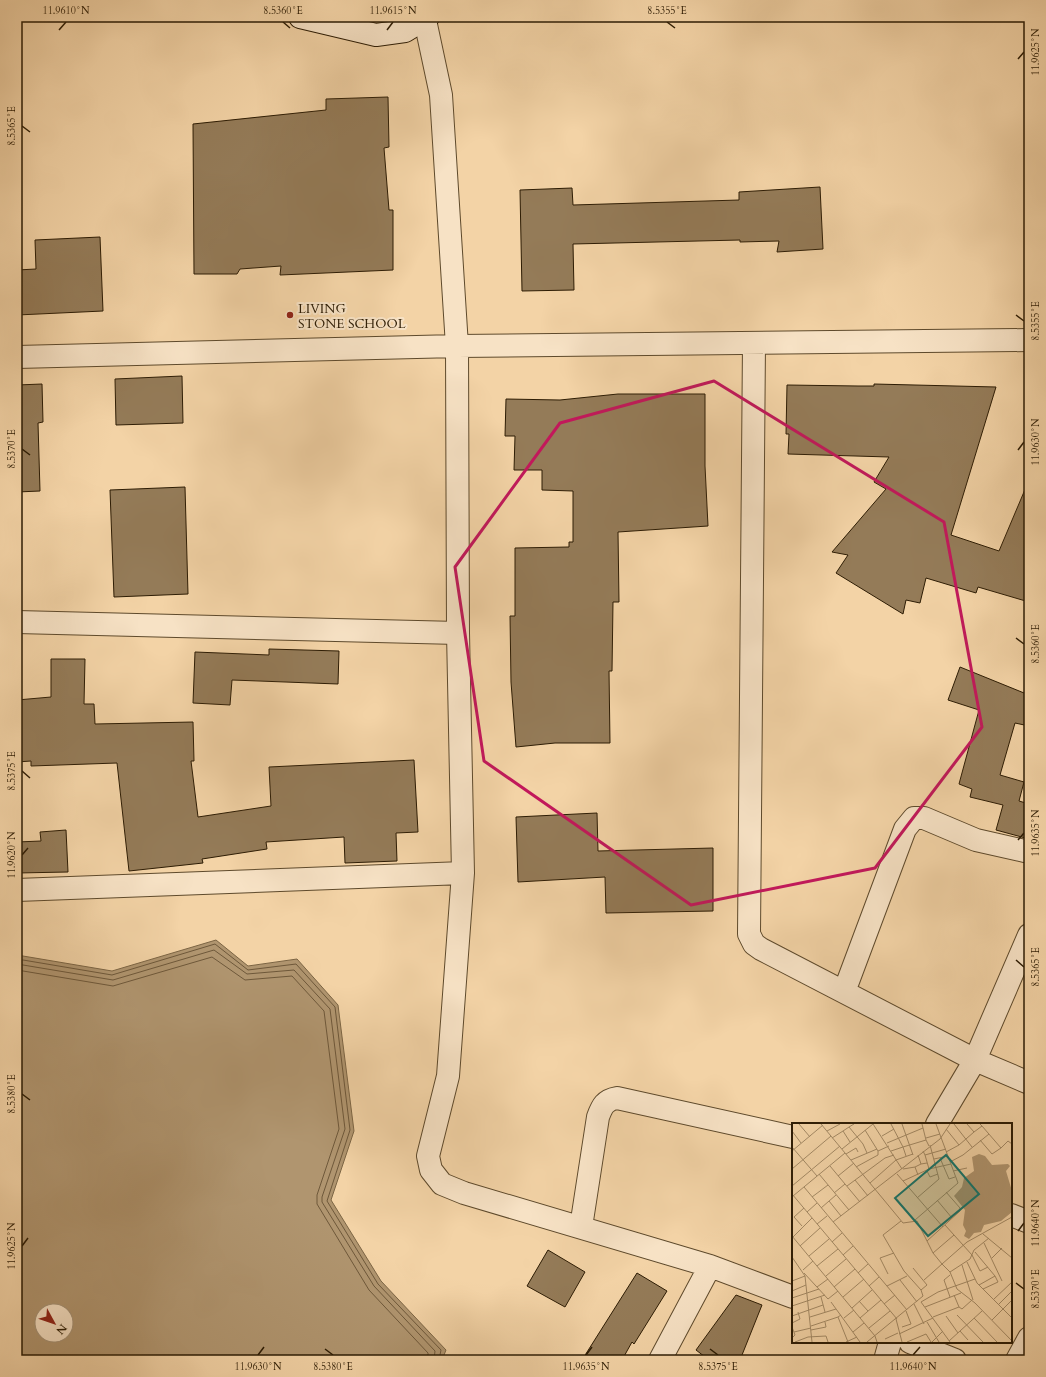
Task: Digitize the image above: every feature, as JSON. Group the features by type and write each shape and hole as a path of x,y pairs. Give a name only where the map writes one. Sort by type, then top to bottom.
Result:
{"street":[{"path":"300,17 376,35 405,31 427,18 441,95 456,346 458,633 462,873 448,1076 428,1156 431,1170 442,1184 464,1193 710,1266 792,1297"},
{"path":"17,357 456,346 1029,340"},
{"path":"754,343 749,934 754,944 761,949 975,1060 1029,1083"},
{"path":"17,622 458,633"},
{"path":"844,992 905,829 914,818 924,818 976,840 1029,852"},
{"path":"17,890 462,873"},
{"path":"938,1123 975,1060 1029,935"},
{"path":"581,1227 598,1117 602,1107 609,1100 617,1098 792,1137"},
{"path":"1012,1215 1029,1222"},
{"path":"660,1360 710,1266"},
{"path":"1018,1360 1029,1338"},
{"path":"885,1360 890,1343"},
{"path":"912,1343 955,1360"}],"highlighted area":[{"path":"714,381 944,522 982,727 875,868 691,905 484,761 455,567 560,423"}],"water":[{"path":"216,940 248,966 297,959 338,1005 354,1131 331,1200 381,1281 446,1350 442,1360 17,1360 17,955 112,971"}],"building":[{"path":"388,97 389,147 384,148 389,210 393,210 393,270 280,275 281,266 240,269 237,274 194,274 193,124 326,110 326,99"},
{"path":"820,187 823,249 777,252 779,241 740,242 740,240 573,244 574,290 522,291 520,190 572,188 573,205 739,200 739,192"},
{"path":"100,237 103,311 17,315 17,270 36,269 35,240"},
{"path":"182,376 183,423 116,425 115,379"},
{"path":"42,384 43,422 38,423 40,491 17,492 17,385"},
{"path":"874,384 996,387 951,535 999,551 1029,480 1029,602 978,587 976,593 926,578 920,603 906,600 903,614 836,573 848,555 832,552 886,489 874,482 889,457 788,454 789,434 786,434 787,385 874,386"},
{"path":"618,394 705,394 705,466 708,526 618,532 619,602 613,602 612,671 609,671 610,743 555,743 516,747 511,682 510,616 515,616 515,548 569,547 569,542 573,542 573,491 542,490 542,470 514,470 515,436 505,436 506,399 560,400"},
{"path":"185,487 188,594 114,597 110,490"},
{"path":"269,649 339,651 338,684 232,680 230,705 193,703 195,652 269,655"},
{"path":"51,659 85,659 84,704 94,704 95,724 193,722 194,761 191,761 198,817 271,806 269,767 414,760 418,832 396,833 397,861 345,863 344,837 266,842 267,849 202,859 203,863 129,871 117,763 31,766 31,761 17,762 17,700 51,697"},
{"path":"960,667 1029,695 1029,726 1015,723 1000,775 1024,782 1019,801 1029,804 1029,839 996,830 1003,805 970,797 972,789 959,784 979,710 948,700"},
{"path":"597,813 598,851 713,848 713,911 606,913 605,877 518,882 516,817"},
{"path":"66,830 68,872 17,873 17,842 41,841 40,832"},
{"path":"548,1250 585,1272 565,1307 527,1286"},
{"path":"637,1273 667,1291 634,1344 632,1342 622,1360 582,1360"},
{"path":"736,1295 762,1305 740,1360 709,1360 696,1350"}],"place":[{"name":"LIVING STONE SCHOOL","path":"290,315"}]}
